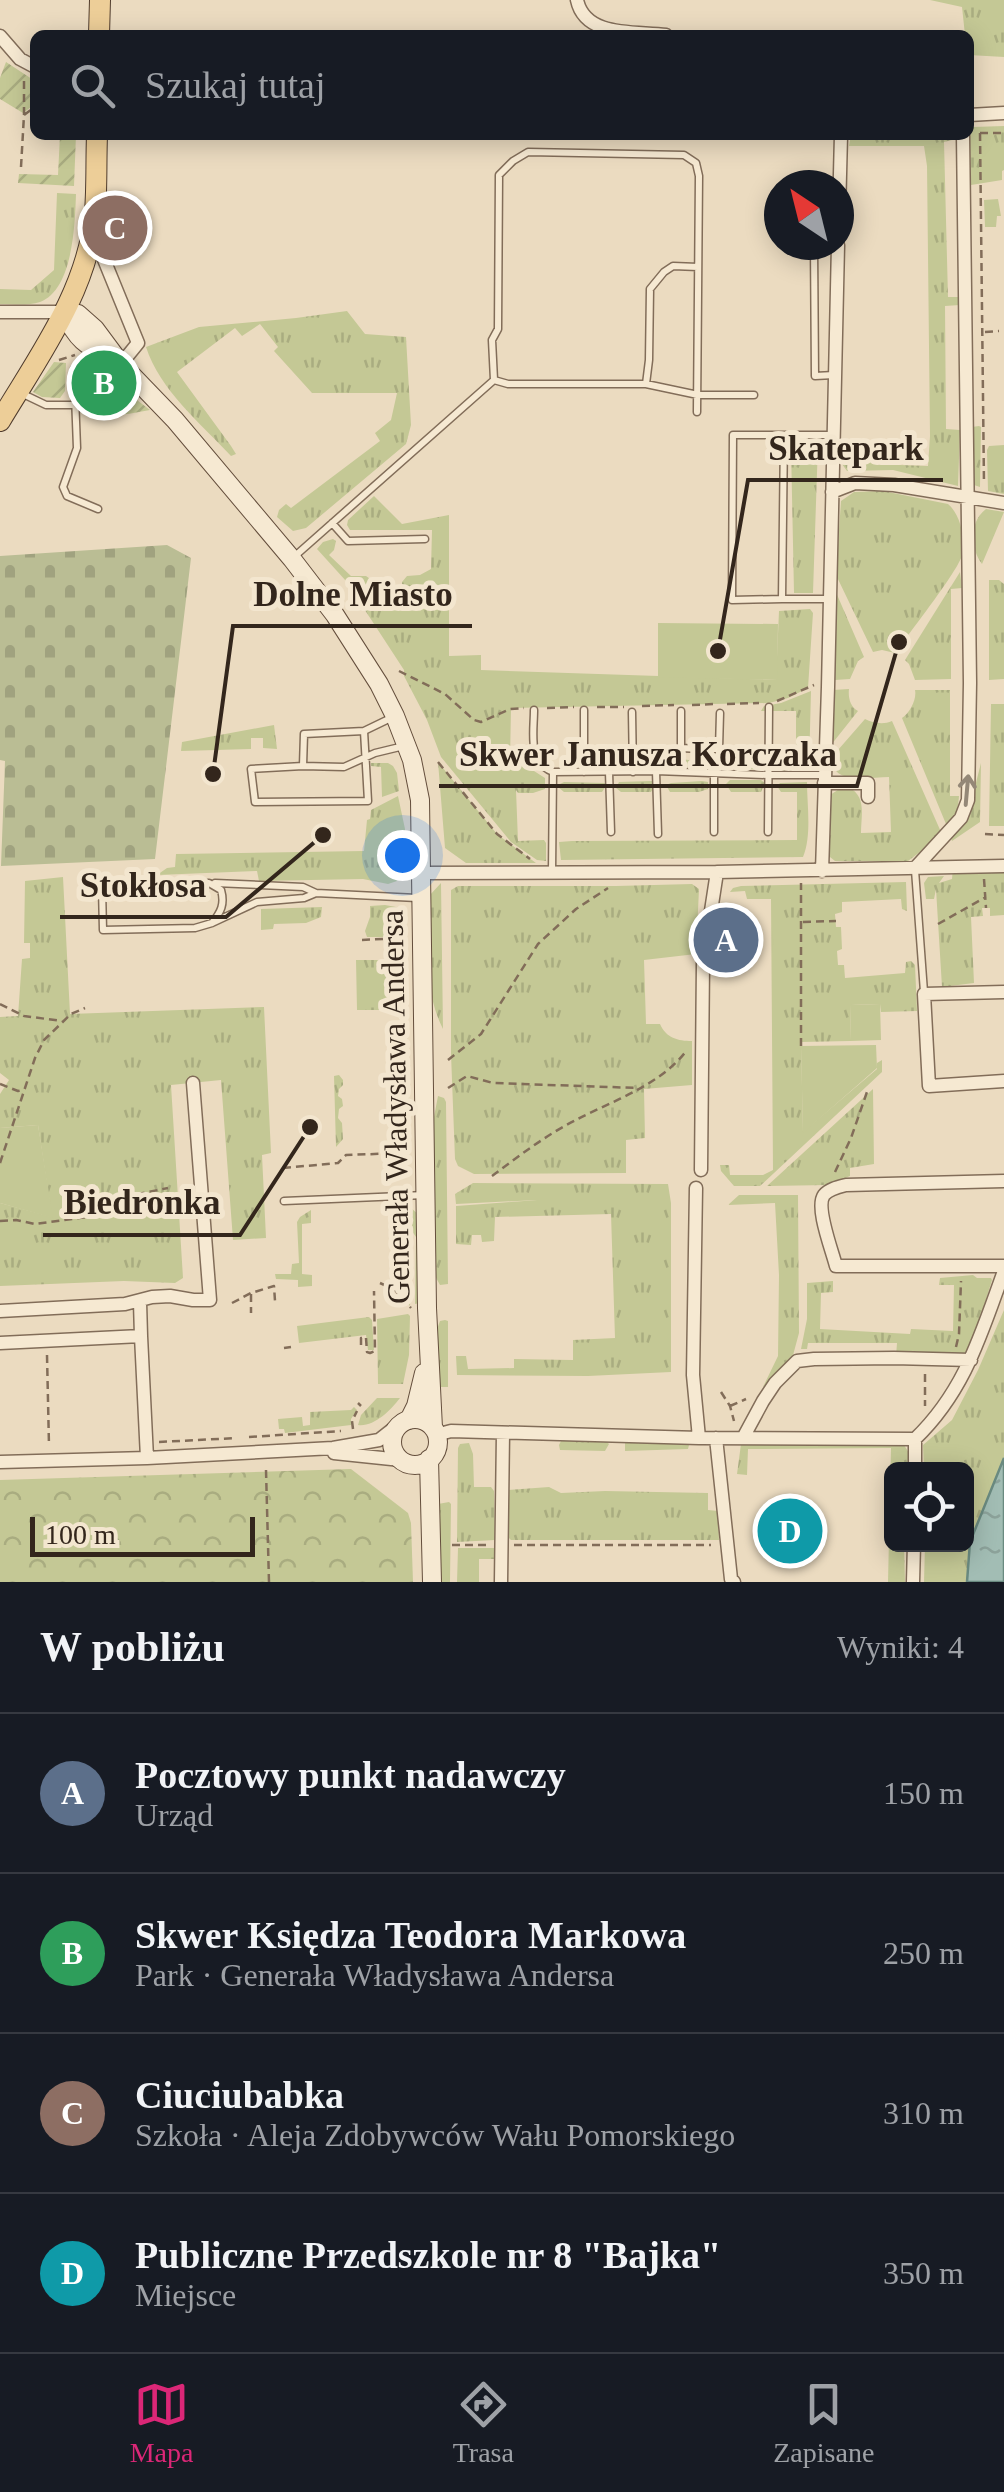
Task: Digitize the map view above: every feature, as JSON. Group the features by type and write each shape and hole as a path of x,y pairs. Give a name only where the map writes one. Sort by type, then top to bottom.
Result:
{"main road":[{"path":"99,30 100,0"},
{"path":"0,420 64,312 85,262 95,214 97,140"},
{"name":"Generała Władysława Andersa","path":"64,312 78,314 96,329 121,364 176,420 292,559 349,634 407,745 420,800 428,1350 435,1432"},
{"name":"Generała Władysława Andersa","path":"404,1422 416,1406 428,1350"},
{"path":"403,1461 420,1464 436,1450 435,1432 420,1420 404,1422 394,1432 392,1444 396,1454 412,1472 432,1542"},
{"path":"430,1458 432,1582"}],"street":[{"path":"577,0 589,21 615,30"},
{"path":"3,45 30,64"},
{"path":"974,114 1004,112"},
{"path":"840,170 841,140"},
{"path":"915,868 962,818 968,800 966,140"},
{"path":"103,256 138,343 121,364"},
{"path":"822,871 838,260"},
{"path":"0,312 64,312"},
{"path":"832,492 856,483 894,484 1004,503"},
{"path":"824,779 868,783 868,798"},
{"path":"422,873 1004,866"},
{"path":"701,1170 702,963 717,872"},
{"path":"1004,992 924,994 928,1086 1004,1081"},
{"path":"0,1312 140,1302 152,1297 210,1300 193,1083"},
{"path":"435,1432 716,1438 740,1432 915,1439 936,1420 954,1394 971,1360 1004,1268 836,1266 821,1200 826,1192 846,1185 1004,1181"},
{"path":"696,1188 693,1375 699,1438"},
{"path":"140,1302 147,1458"},
{"path":"0,1342 141,1336"},
{"path":"740,1432 775,1383 797,1361 971,1360"},
{"path":"0,1462 297,1451 369,1442 386,1436 404,1422"},
{"path":"501,1582 502,1433"},
{"path":"716,1438 734,1582"},
{"path":"915,1439 915,1462"},
{"path":"297,1451 403,1461"},
{"path":"913,1582 914,1552"}],"lane":[{"path":"494,380 499,175 528,152 542,150 684,155 696,164 699,176 697,412"},
{"path":"814,260 814,376 835,374"},
{"path":"646,384 650,290 674,266 698,267"},
{"path":"74,369 77,448 63,486 68,496 98,509"},
{"path":"494,380 508,384 646,384 698,395 754,395"},
{"path":"292,559 494,380"},
{"path":"18,391 46,405 74,405"},
{"path":"830,599 732,600 733,435 834,435"},
{"path":"782,599 784,435"},
{"path":"332,524 348,540 425,539"},
{"path":"768,832 769,707"},
{"path":"534,709 534,753 542,767 554,772 700,772 824,779"},
{"path":"584,710 584,772"},
{"path":"681,711 681,748 700,749 719,749 720,713"},
{"path":"632,712 633,772"},
{"path":"303,766 304,734 364,731 395,716"},
{"path":"364,731 367,756 368,801 255,802 251,769 344,767 367,756 407,745"},
{"path":"700,749 700,772"},
{"path":"656,771 658,834"},
{"path":"552,873 554,772"},
{"path":"609,772 611,832"},
{"path":"714,773 714,832"},
{"path":"915,868 924,994"},
{"path":"316,893 304,898 257,902 195,928 103,930 102,888 209,883 422,898"},
{"path":"209,883 221,890 224,898 212,923"},
{"path":"284,1201 426,1194"}],"path":[{"path":"21,167 24,80"},
{"path":"24,115 30,111"},
{"path":"974,133 1004,133"},
{"path":"980,133 984,500"},
{"path":"983,332 999,332"},
{"path":"398,672 445,694 481,722 510,709 534,709"},
{"path":"546,708 769,703 814,686"},
{"path":"438,762 497,834 536,863"},
{"path":"985,834 1004,835"},
{"path":"448,1060 481,1034 538,944 576,909 608,887 611,880"},
{"path":"801,1046 802,881"},
{"path":"938,924 986,894 986,908"},
{"path":"802,922 836,921"},
{"path":"362,940 410,938"},
{"path":"0,1004 24,1016 63,1021"},
{"path":"0,1163 44,1040 63,1021 85,1008"},
{"path":"492,1176 573,1121 662,1075 689,1048"},
{"path":"448,1088 467,1076 493,1083 639,1088"},
{"path":"0,1084 18,1091 25,1089"},
{"path":"826,1192 868,1089"},
{"path":"283,1168 338,1163 346,1155 403,1153"},
{"path":"0,1221 34,1224 87,1218 138,1194 168,1188"},
{"path":"950,1360 960,1334 961,1274"},
{"path":"380,1283 395,1290 412,1309"},
{"path":"232,1303 274,1286 276,1301"},
{"path":"361,1345 361,1338 366,1338 367,1352 375,1351 374,1291"},
{"path":"251,1293 251,1313"},
{"path":"284,1348 291,1347"},
{"path":"47,1354 49,1446"},
{"path":"925,1372 926,1418"},
{"path":"721,1392 740,1432"},
{"path":"730,1406 745,1399"},
{"path":"353,1431 352,1421 357,1412"},
{"path":"146,1442 362,1430"},
{"path":"266,1470 269,1582"},
{"path":"452,1545 728,1546"},
{"path":"516,1553 530,1545"}],"green space":[{"path":"930,0 1004,0 1004,57 974,55 974,30 964,30 962,7"},
{"path":"6,62 30,78 30,108 23,113 0,99 0,78"},
{"path":"1004,126 1002,180 971,185 970,140 974,140 974,127"},
{"path":"60,140 76,140 74,186 18,183 19,174 58,175"},
{"path":"850,140 952,140 944,142 948,297 959,297 960,305 945,306 946,429 960,430 958,486 893,470 847,471 842,464 842,458 852,451 862,453 872,464 928,466 930,436 924,146 849,146"},
{"path":"57,193 76,194 70,255 59,284 40,302 0,304 0,289 31,290 54,270"},
{"path":"998,199 1001,216 997,216 996,227 985,227 984,200"},
{"path":"347,311 365,334 406,337 411,425 406,444 306,528 293,531 277,517 279,510 286,504 291,508 380,441 375,433 391,420 397,393 312,393 274,351 278,347 260,324 242,336 235,328 177,372 231,446 236,454 231,456 171,392 146,347 199,327"},
{"path":"89,358 150,410 93,415 94,373 80,371 79,360"},
{"path":"54,362 66,363 65,391 60,398 42,397 33,392"},
{"path":"979,426 980,487 974,485 972,427"},
{"path":"818,443 813,593 794,593 791,447"},
{"path":"1004,445 1004,494 988,491 987,450 989,446"},
{"path":"883,491 948,504 959,520 963,541 962,555 952,574 895,653 873,652 836,575 841,501 854,492"},
{"path":"374,496 402,524 449,515 449,656 481,655 481,670 776,680 779,611 810,609 813,613 808,688 769,703 511,708 510,760 526,760 545,778 545,789 533,793 516,790 518,841 546,843 546,861 537,860 511,842 441,757 404,670 346,581 317,549 333,539 334,550 329,555 351,576 366,576 383,588 402,586 407,576 431,569 432,530 350,530 348,520"},
{"path":"986,509 1004,512 982,564 973,535 980,514"},
{"path":"167,545 191,558 155,859 1,866 5,761 0,760 0,556"},
{"path":"960,572 962,588 951,589 951,679 915,680 905,660"},
{"path":"989,580 1004,584 1004,679 989,680"},
{"path":"835,590 864,657 850,679 835,680"},
{"path":"658,623 778,624 777,680 658,677"},
{"path":"849,689 850,702 858,711 831,745 833,690"},
{"path":"915,690 950,690 950,796 959,796 956,812 946,824 902,718 912,706"},
{"path":"811,691 809,768 780,771 781,759 796,758 796,711 761,711 764,706"},
{"path":"991,704 1004,704 1004,826 989,826"},
{"path":"865,719 878,723 892,721 941,832 908,861 835,861 830,857 830,795 841,788 848,787 858,795 861,833 891,832 889,777 845,776 833,767 831,758"},
{"path":"274,725 277,749 263,748 263,738 251,738 251,749 181,751 182,742"},
{"path":"680,759 693,763 689,770 642,769 638,762 644,760"},
{"path":"760,759 764,766 715,770 712,767 712,762"},
{"path":"438,762 497,834 536,863 466,863 445,848"},
{"path":"371,763 393,766 399,791 382,797 381,767"},
{"path":"981,763 980,822 952,841 950,835 968,814"},
{"path":"730,780 765,783 761,792 731,792 726,784"},
{"path":"652,781 655,786 651,792 621,792 616,788 619,782"},
{"path":"564,782 606,786 602,792 564,792 558,787"},
{"path":"708,782 708,789 699,792 670,792 666,785 671,783"},
{"path":"807,782 808,830 803,857 561,860 559,842 797,840 797,792 781,792 777,786"},
{"path":"398,796 405,829 406,870 397,881 388,884 363,879 259,881 257,871 157,875 175,867 176,854 364,851 371,810"},
{"path":"1004,866 1004,915 990,916 990,908 982,908 983,916 971,917 974,983 942,987 936,889 934,899 926,899 924,883 928,877 944,876 939,883 952,879 953,867"},
{"path":"63,877 70,1014 264,1007 271,1153 262,1155 266,1238 233,1240 221,1080 171,1085 183,1278 175,1283 0,1286 0,1203 52,1217 38,1125 0,1128 0,1094 9,1080 0,1073 0,1017 18,1016 22,959 30,958 30,943 24,943 25,881"},
{"path":"906,882 907,911 902,909 901,899 842,902 842,912 835,914 836,927 841,927 838,965 844,965 845,978 905,973 906,962 911,961 915,965 917,1011 881,1012 880,1004 851,1005 850,1041 801,1042 803,1132 877,1069 882,1060 882,1072 760,1186 734,1186 720,1165 729,1165 730,1175 763,1175 773,1170 771,899 747,899 745,891 730,892 741,886"},
{"path":"441,883 443,1029 432,997 428,964 429,896"},
{"path":"692,884 699,889 696,954 644,960 646,1024 660,1024 673,1038 692,1041 692,1085 644,1089 645,1138 626,1140 626,1173 474,1174 458,1166 451,1054 451,890 458,886"},
{"path":"385,905 406,913 405,937 367,937 370,906"},
{"path":"322,907 321,917 306,923 274,924 273,929 261,930 261,909"},
{"path":"393,940 404,940 405,1010 357,1010 356,960 392,960"},
{"path":"880,1004 881,1040 850,1041 851,1005"},
{"path":"407,1032 409,1097 401,1117 402,1143 397,1148 383,1148 394,1144 392,1033"},
{"path":"876,1045 877,1068 803,1133 801,1046"},
{"path":"339,1075 343,1085 338,1096 343,1106 338,1118 343,1139 336,1147 334,1076"},
{"path":"873,1089 874,1164 850,1168 850,1176 829,1185 767,1186"},
{"path":"438,1096 446,1102 448,1284 440,1285 434,1274 433,1122"},
{"path":"38,1125 53,1218 0,1203 0,1128"},
{"path":"473,1183 668,1184 671,1372 457,1375 456,1356 466,1356 468,1369 514,1368 514,1359 573,1360 573,1340 615,1338 611,1214 495,1217 494,1241 482,1242 481,1235 472,1235 471,1245 456,1244 456,1206 537,1200 456,1204 455,1194"},
{"path":"739,1195 798,1195 799,1333 792,1359 763,1387 778,1356 775,1203 728,1205"},
{"path":"401,1205 403,1227 411,1241 410,1306 398,1292 395,1209 384,1206"},
{"path":"409,1206 420,1216 424,1302 415,1304 416,1237 409,1227"},
{"path":"311,1210 311,1223 302,1224 302,1274 312,1275 312,1286 298,1287 298,1280 276,1279 275,1274 291,1274 292,1264 299,1263 297,1222"},
{"path":"973,1275 992,1280 969,1355 896,1356 897,1343 808,1343 807,1349 801,1349 807,1319 807,1283 833,1281 833,1292 821,1293 820,1329 910,1334 911,1329 953,1331 954,1285 939,1285 940,1278"},
{"path":"1004,1310 1004,1458 974,1532 974,1462 924,1462 923,1445 952,1420"},
{"path":"408,1314 409,1355 403,1384 378,1384 377,1319"},
{"path":"369,1317 374,1350 368,1350 366,1335 299,1343 297,1326"},
{"path":"445,1320 448,1387 437,1387 437,1329 440,1321"},
{"path":"377,1398 400,1398 376,1421 358,1425 361,1415"},
{"path":"354,1407 357,1410 351,1425 285,1433 279,1429 278,1419 302,1417 303,1426 310,1425 310,1412"},
{"path":"561,1441 609,1444 605,1451 560,1450"},
{"path":"469,1443 474,1487 491,1487 494,1491 495,1540 457,1542 458,1448"},
{"path":"625,1443 689,1445 688,1449 625,1451"},
{"path":"741,1444 904,1445 909,1453 909,1462 891,1462 891,1448 748,1449 747,1475 737,1474"},
{"path":"351,1469 408,1513 413,1582 0,1582 0,1480"},
{"path":"549,1487 561,1493 708,1493 708,1510 718,1511 719,1540 511,1540 508,1490"},
{"path":"449,1502 450,1582 438,1582 438,1504"},
{"path":"458,1548 496,1548 496,1559 479,1559 479,1582 457,1582"},
{"path":"889,1552 904,1552 905,1582 888,1582"},
{"path":"925,1552 969,1552 967,1582 924,1582"}],"water":[{"path":"1004,1458 1004,1582 967,1582 974,1532"}],"place":[{"name":"Ciuciubabka","path":"115,228"},
{"name":"Skwer Księdza Teodora Markowa","path":"104,383"},
{"name":"Skwer Janusza Korczaka","path":"899,642"},
{"name":"Skatepark","path":"718,651"},
{"name":"Dolne Miasto","path":"213,774"},
{"name":"Stokłosa","path":"323,835"},
{"name":"Pocztowy punkt nadawczy","path":"726,940"},
{"name":"Biedronka","path":"310,1127"},
{"name":"Publiczne Przedszkole nr 8 \"Bajka\"","path":"790,1531"}]}
